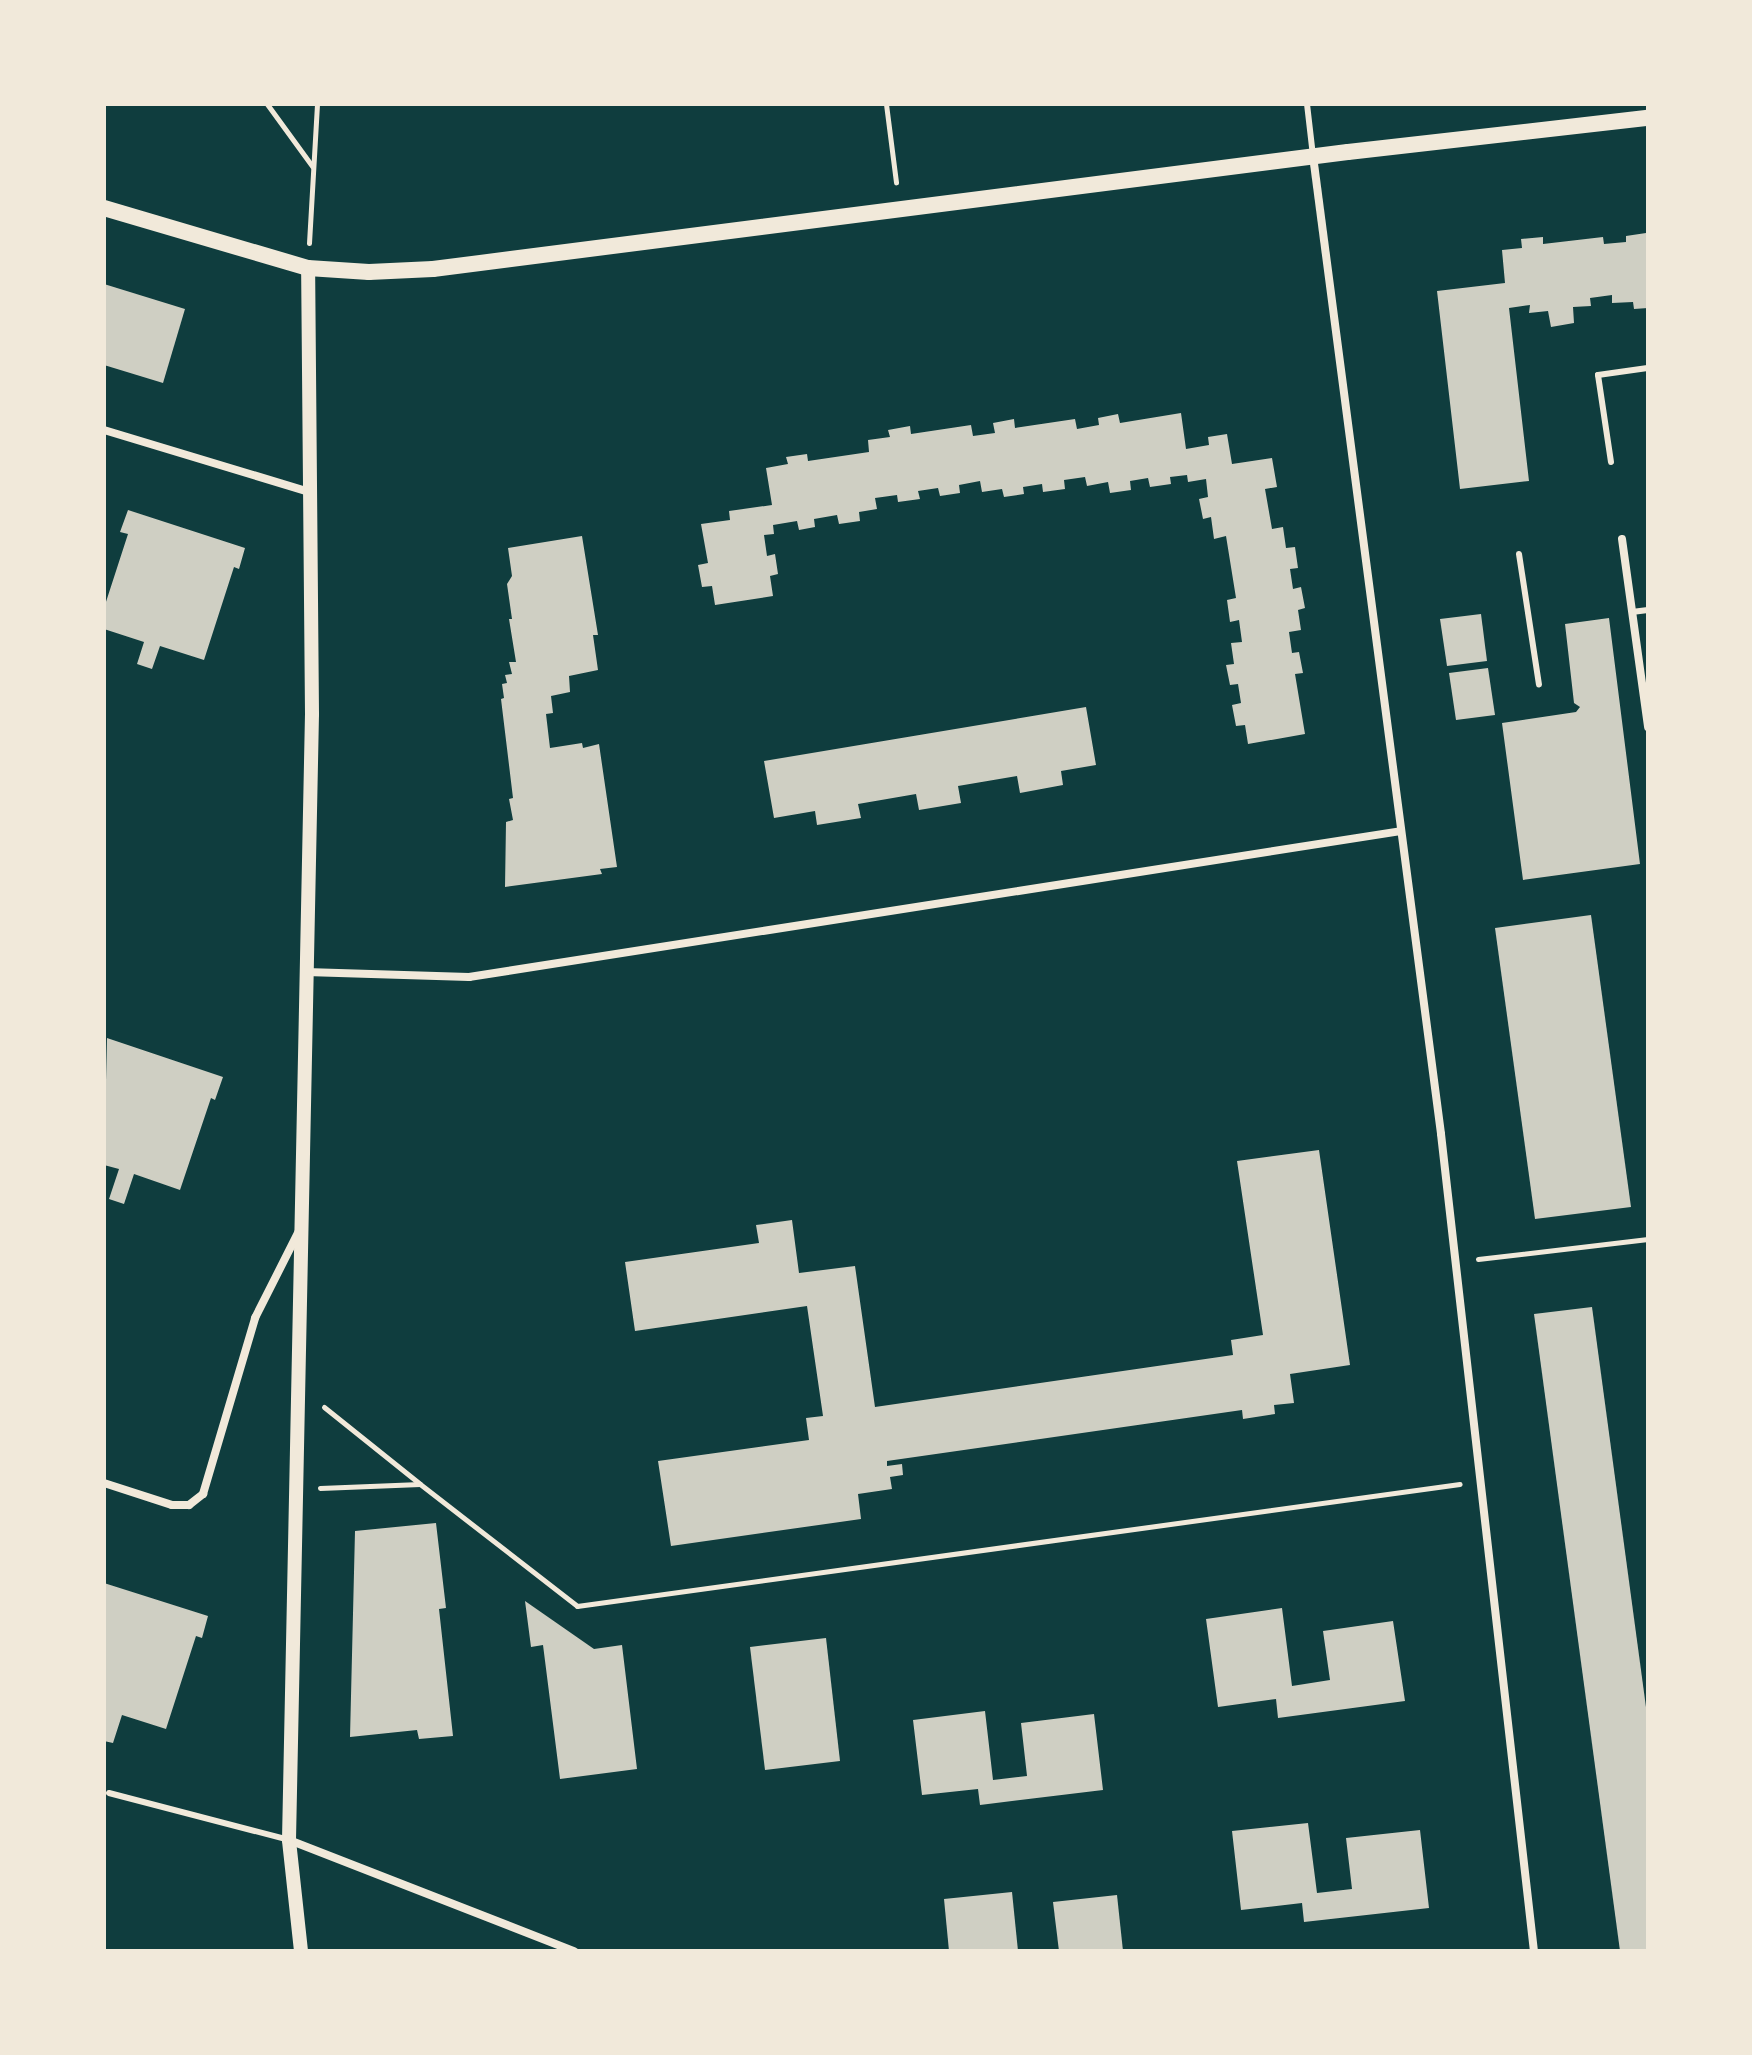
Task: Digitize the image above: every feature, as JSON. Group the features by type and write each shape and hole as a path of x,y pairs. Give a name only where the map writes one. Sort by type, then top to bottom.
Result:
{"main road":[{"path":"104,208 308,268 369,272 433,269 1313,156 1648,118"}],"street":[{"path":"1313,156 1455,1262 1534,1951"},
{"path":"301,1951 289,1840 312,714 308,268"},
{"path":"104,430 309,492"},
{"path":"1622,539 1648,727"},
{"path":"306,972 469,977 1401,831"},
{"path":"104,1483 172,1505 189,1505 203,1494 255,1318 303,1224"},
{"path":"289,1840 574,1951"}],"lane":[{"path":"1307,104 1313,156"},
{"path":"1611,462 1598,375 1648,368"},
{"path":"1519,554 1539,684"},
{"path":"1632,612 1648,610"},
{"path":"109,1793 289,1840"}],"path":[{"path":"267,104 313,167"},
{"path":"308,268 317,104"},
{"path":"886,104 899,209"},
{"path":"1455,1262 1648,1239"},
{"path":"299,1388 577,1606 1481,1481"},
{"path":"297,1489 420,1484"}],"building":[{"path":"1646,233 1648,308 1634,309 1633,302 1612,303 1612,295 1590,298 1591,306 1573,307 1574,323 1551,327 1548,311 1529,313 1530,305 1509,308 1529,481 1460,489 1437,291 1505,283 1502,250 1522,248 1521,239 1543,237 1543,244 1603,237 1604,244 1626,242 1626,236"},
{"path":"104,284 185,309 163,383 104,365"},
{"path":"1181,413 1186,449 1209,445 1208,437 1227,434 1232,464 1272,458 1277,487 1265,489 1272,529 1283,527 1286,548 1295,547 1298,568 1290,569 1293,589 1301,587 1305,608 1298,610 1301,630 1289,632 1292,653 1299,652 1303,673 1295,674 1305,734 1248,744 1245,725 1236,726 1232,705 1241,703 1238,684 1230,685 1226,665 1234,664 1231,643 1242,642 1239,620 1230,622 1227,600 1236,598 1226,536 1214,539 1211,517 1203,519 1199,499 1208,497 1206,479 1188,482 1187,475 1170,477 1171,484 1150,487 1148,478 1130,481 1131,490 1110,493 1108,482 1087,486 1085,477 1064,480 1065,489 1043,492 1042,484 1023,487 1024,494 1004,497 1002,489 982,492 980,481 959,485 960,493 940,496 938,488 918,491 920,499 898,502 897,495 875,498 877,509 859,512 860,521 839,524 837,515 814,519 815,527 799,530 797,521 773,525 774,534 764,535 767,556 775,554 778,574 770,576 773,596 715,605 712,586 702,587 698,565 708,563 701,524 730,520 729,511 772,505 766,468 788,464 786,457 807,454 808,461 869,452 868,440 890,437 888,430 910,426 911,434 971,425 973,436 995,433 993,423 1014,419 1015,428 1075,419 1077,429 1099,425 1098,418 1118,414 1120,423"},
{"path":"128,510 245,548 239,569 234,567 204,660 160,646 152,669 137,664 144,642 104,629 104,608 128,534 120,532"},
{"path":"582,536 598,635 593,635 598,670 569,676 570,692 551,696 553,713 546,714 550,748 582,743 583,748 599,744 617,867 600,869 602,874 505,887 506,822 513,820 509,799 513,798 501,699 504,698 502,684 507,683 505,675 512,674 509,662 516,662 509,619 512,619 507,584 512,576 508,548"},
{"path":"1481,614 1487,661 1447,666 1440,619"},
{"path":"1609,618 1640,864 1523,880 1502,723 1576,712 1580,707 1574,703 1565,624"},
{"path":"1488,668 1495,715 1456,720 1449,673"},
{"path":"1086,707 1096,765 1061,771 1063,785 1020,793 1017,776 958,786 961,803 919,810 916,794 858,804 861,818 817,825 815,811 774,818 764,761"},
{"path":"1591,915 1631,1207 1535,1219 1495,928"},
{"path":"107,1038 223,1077 215,1100 211,1098 180,1190 134,1174 124,1204 109,1199 119,1169 104,1165"},
{"path":"1319,1150 1350,1365 1290,1374 1294,1403 1274,1405 1275,1414 1243,1419 1242,1410 887,1461 887,1466 902,1464 903,1475 890,1477 892,1489 858,1494 861,1519 671,1546 658,1461 809,1440 806,1418 823,1416 807,1306 635,1331 625,1262 759,1243 756,1225 792,1220 799,1273 855,1266 875,1407 1233,1355 1231,1340 1263,1335 1237,1161"},
{"path":"1592,1307 1648,1722 1648,1951 1620,1951 1534,1314"},
{"path":"436,1523 446,1608 439,1609 453,1736 419,1739 417,1730 350,1737 355,1531"},
{"path":"104,1583 208,1616 202,1638 196,1636 166,1729 122,1715 113,1743 104,1741"},
{"path":"525,1601 594,1649 622,1645 637,1769 560,1779 543,1645 531,1647"},
{"path":"1282,1608 1292,1686 1330,1680 1323,1631 1393,1621 1405,1701 1278,1718 1276,1699 1218,1707 1206,1619"},
{"path":"826,1638 840,1761 765,1770 750,1647"},
{"path":"985,1711 993,1780 1027,1776 1021,1723 1094,1714 1103,1790 980,1805 978,1789 922,1795 913,1720"},
{"path":"1308,1823 1317,1893 1352,1889 1346,1838 1420,1830 1429,1908 1304,1922 1302,1903 1241,1910 1232,1831"},
{"path":"1012,1892 1018,1951 949,1951 944,1899"},
{"path":"1117,1895 1123,1951 1059,1951 1053,1902"}]}
